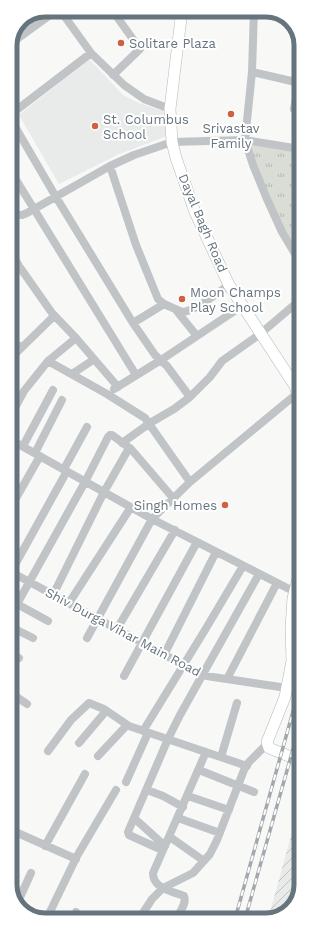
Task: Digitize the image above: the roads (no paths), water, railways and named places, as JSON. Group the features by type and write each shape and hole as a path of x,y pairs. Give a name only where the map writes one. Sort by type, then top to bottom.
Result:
{"street":[{"path":"19,36 48,17"},
{"path":"63,17 91,53 113,75 144,100 170,109"},
{"path":"113,75 140,49 117,17"},
{"path":"172,142 170,109 181,17"},
{"path":"254,17 252,72 245,140 252,165 282,232 294,252"},
{"path":"32,20 36,25"},
{"path":"17,111 91,53"},
{"path":"252,72 294,82"},
{"path":"17,129 56,197 133,323 155,355 167,366 190,397"},
{"path":"17,215 22,215 35,210 110,166 134,155 172,142 245,140 294,148"},
{"name":"Dayal Bagh Road","path":"172,142 176,158 196,212 229,285 294,385"},
{"path":"110,166 136,245 156,296 164,304 182,312 199,305 229,285"},
{"path":"17,181 136,376"},
{"path":"17,264 54,316 76,338 93,360 118,387"},
{"path":"133,323 164,304"},
{"path":"53,595 126,445 150,423 174,409 190,397 210,377 222,361 260,334 294,305"},
{"path":"107,394 242,306"},
{"path":"176,309 197,336"},
{"path":"17,351 54,316"},
{"path":"17,403 24,391 48,361 76,338"},
{"path":"17,345 21,347"},
{"path":"72,374 93,360"},
{"path":"48,361 107,394 145,418 150,423 156,434 190,482"},
{"path":"53,390 17,443 152,519 294,592"},
{"path":"17,495 62,400"},
{"path":"87,638 152,519 190,482 294,400"},
{"path":"17,561 66,470 87,427"},
{"path":"17,598 29,582 85,482 108,437 112,436 126,445 173,498"},
{"path":"69,603 131,507"},
{"path":"117,629 175,530"},
{"path":"124,676 197,542"},
{"path":"164,655 216,552"},
{"path":"126,782 146,732 182,665 205,630 243,566"},
{"path":"164,848 128,834 168,739 259,574"},
{"name":"Shiv Durga Vihar Main Road","path":"17,575 202,675 287,688"},
{"path":"227,679 277,584"},
{"path":"143,913 152,899 163,888 193,873 204,862 216,844 246,766 267,744 287,688 292,661 291,628 294,601"},
{"path":"17,604 48,621"},
{"path":"17,630 33,638"},
{"path":"17,697 27,704"},
{"path":"48,751 71,720 89,703 96,705 127,725 246,766"},
{"path":"221,757 237,703"},
{"path":"79,743 106,711"},
{"path":"98,756 127,725"},
{"path":"267,744 269,748 281,754 294,757"},
{"path":"179,913 185,902 184,896 156,884 153,875 206,752"},
{"path":"199,770 254,792"},
{"path":"45,846 85,774"},
{"path":"49,913 76,859 116,790"},
{"path":"147,790 163,796 183,807"},
{"path":"188,796 229,810"},
{"path":"134,818 164,848"},
{"path":"178,818 220,834"},
{"path":"17,833 76,859"},
{"path":"170,837 204,862"},
{"path":"20,897 30,873"}],"railway":[{"path":"237,913 294,708"},
{"path":"247,913 294,746"}],"place":[{"name":"Solitare Plaza","path":"121,43"},
{"name":"Srivastav Family","path":"231,114"},
{"name":"St. Columbus School","path":"95,126"},
{"name":"Moon Champs Play School","path":"182,299"},
{"name":"Singh Homes","path":"225,505"}]}
